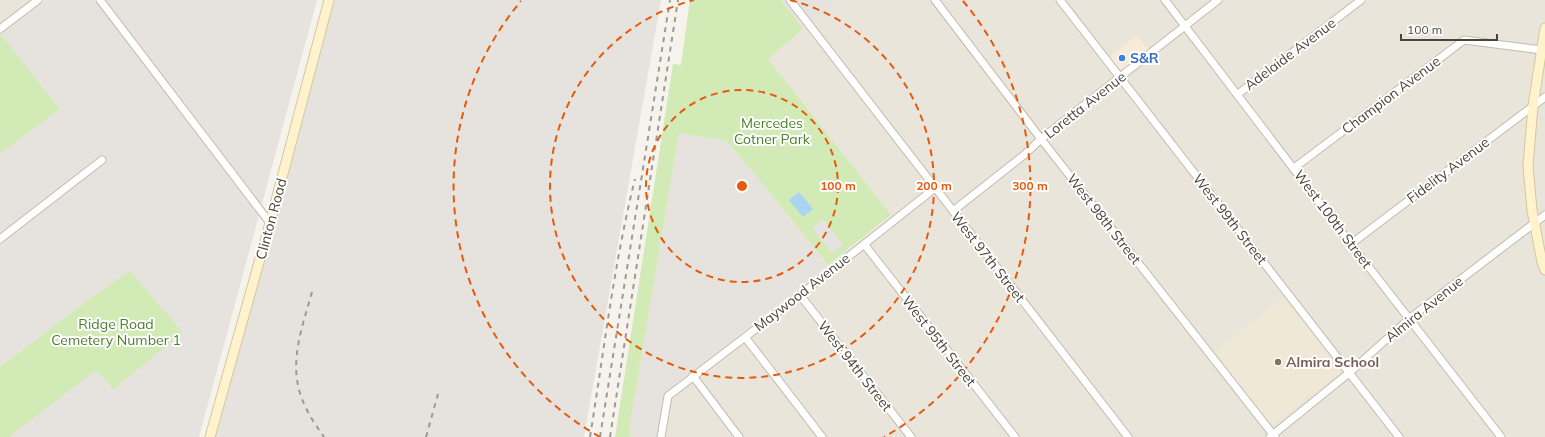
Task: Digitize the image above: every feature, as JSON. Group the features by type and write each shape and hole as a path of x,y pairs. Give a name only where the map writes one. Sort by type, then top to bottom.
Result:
{"street":[{"path":"0,29 38,0"},
{"path":"100,0 270,223"},
{"name":"Clinton Road","path":"210,437 270,223 329,0"},
{"name":"West 97th Street","path":"790,0 1128,437"},
{"name":"West 98th Street","path":"935,0 1272,436"},
{"name":"West 99th Street","path":"1060,0 1399,437"},
{"name":"West 100th Street","path":"1165,0 1351,244 1501,437"},
{"name":"Loretta Avenue","path":"953,211 1184,25 1218,0"},
{"name":"Adelaide Avenue","path":"1238,94 1361,0"},
{"path":"1545,28 1533,106 1528,166 1534,223 1545,270"},
{"name":"Champion Avenue","path":"1294,168 1464,40 1542,50"},
{"name":"Fidelity Avenue","path":"1351,244 1545,97"},
{"path":"0,239 102,160"},
{"name":"Maywood Avenue","path":"661,437 668,396 800,295 935,188"},
{"name":"Almira Avenue","path":"1272,436 1349,373 1410,318 1545,215"},
{"name":"West 95th Street","path":"864,244 1015,437"},
{"name":"West 94th Street","path":"800,295 911,437"},
{"path":"745,337 822,437"},
{"path":"693,376 739,437"}],"shaded area":[{"path":"0,0 46,0 0,35"},
{"path":"46,0 317,0 199,437 9,437 96,369 112,390 81,305 0,367 0,154 60,109 1,34"},
{"path":"334,0 661,0 584,437 214,437"},
{"path":"781,0 841,0 803,29"},
{"path":"841,0 1545,0 1545,437 657,437 665,393 891,216 768,59 803,29"},
{"path":"1137,35 1149,50 1120,73 1108,58"},
{"path":"679,133 726,141 828,265 665,393 657,437 631,437 629,430"},
{"path":"823,219 843,245 832,254 812,228"},
{"name":"Almira School","path":"1284,298 1341,372 1272,426 1214,352"}],"green space":[{"name":"Mercedes Cotner Park","path":"690,0 781,0 803,29 768,59 891,215 828,265 726,141 679,133 629,430 631,437 615,437 673,64 681,65"},
{"path":"1,34 60,109 0,154 0,35"},
{"name":"Ridge Road Cemetery Number 1","path":"130,271 182,332 113,390 96,370 9,437 0,437 0,367 81,305"}],"water":[{"path":"799,192 813,209 803,217 789,200"}],"railway":[{"path":"600,437 670,0"},
{"path":"610,437 678,0"},
{"path":"590,437 615,275 635,179"},
{"path":"312,292 297,350 297,379 300,393 306,408 312,420 324,437"},
{"path":"426,437 438,394"}],"place":[{"name":"S&R","path":"1122,58"},
{"name":"Almira School","path":"1278,362"}]}
